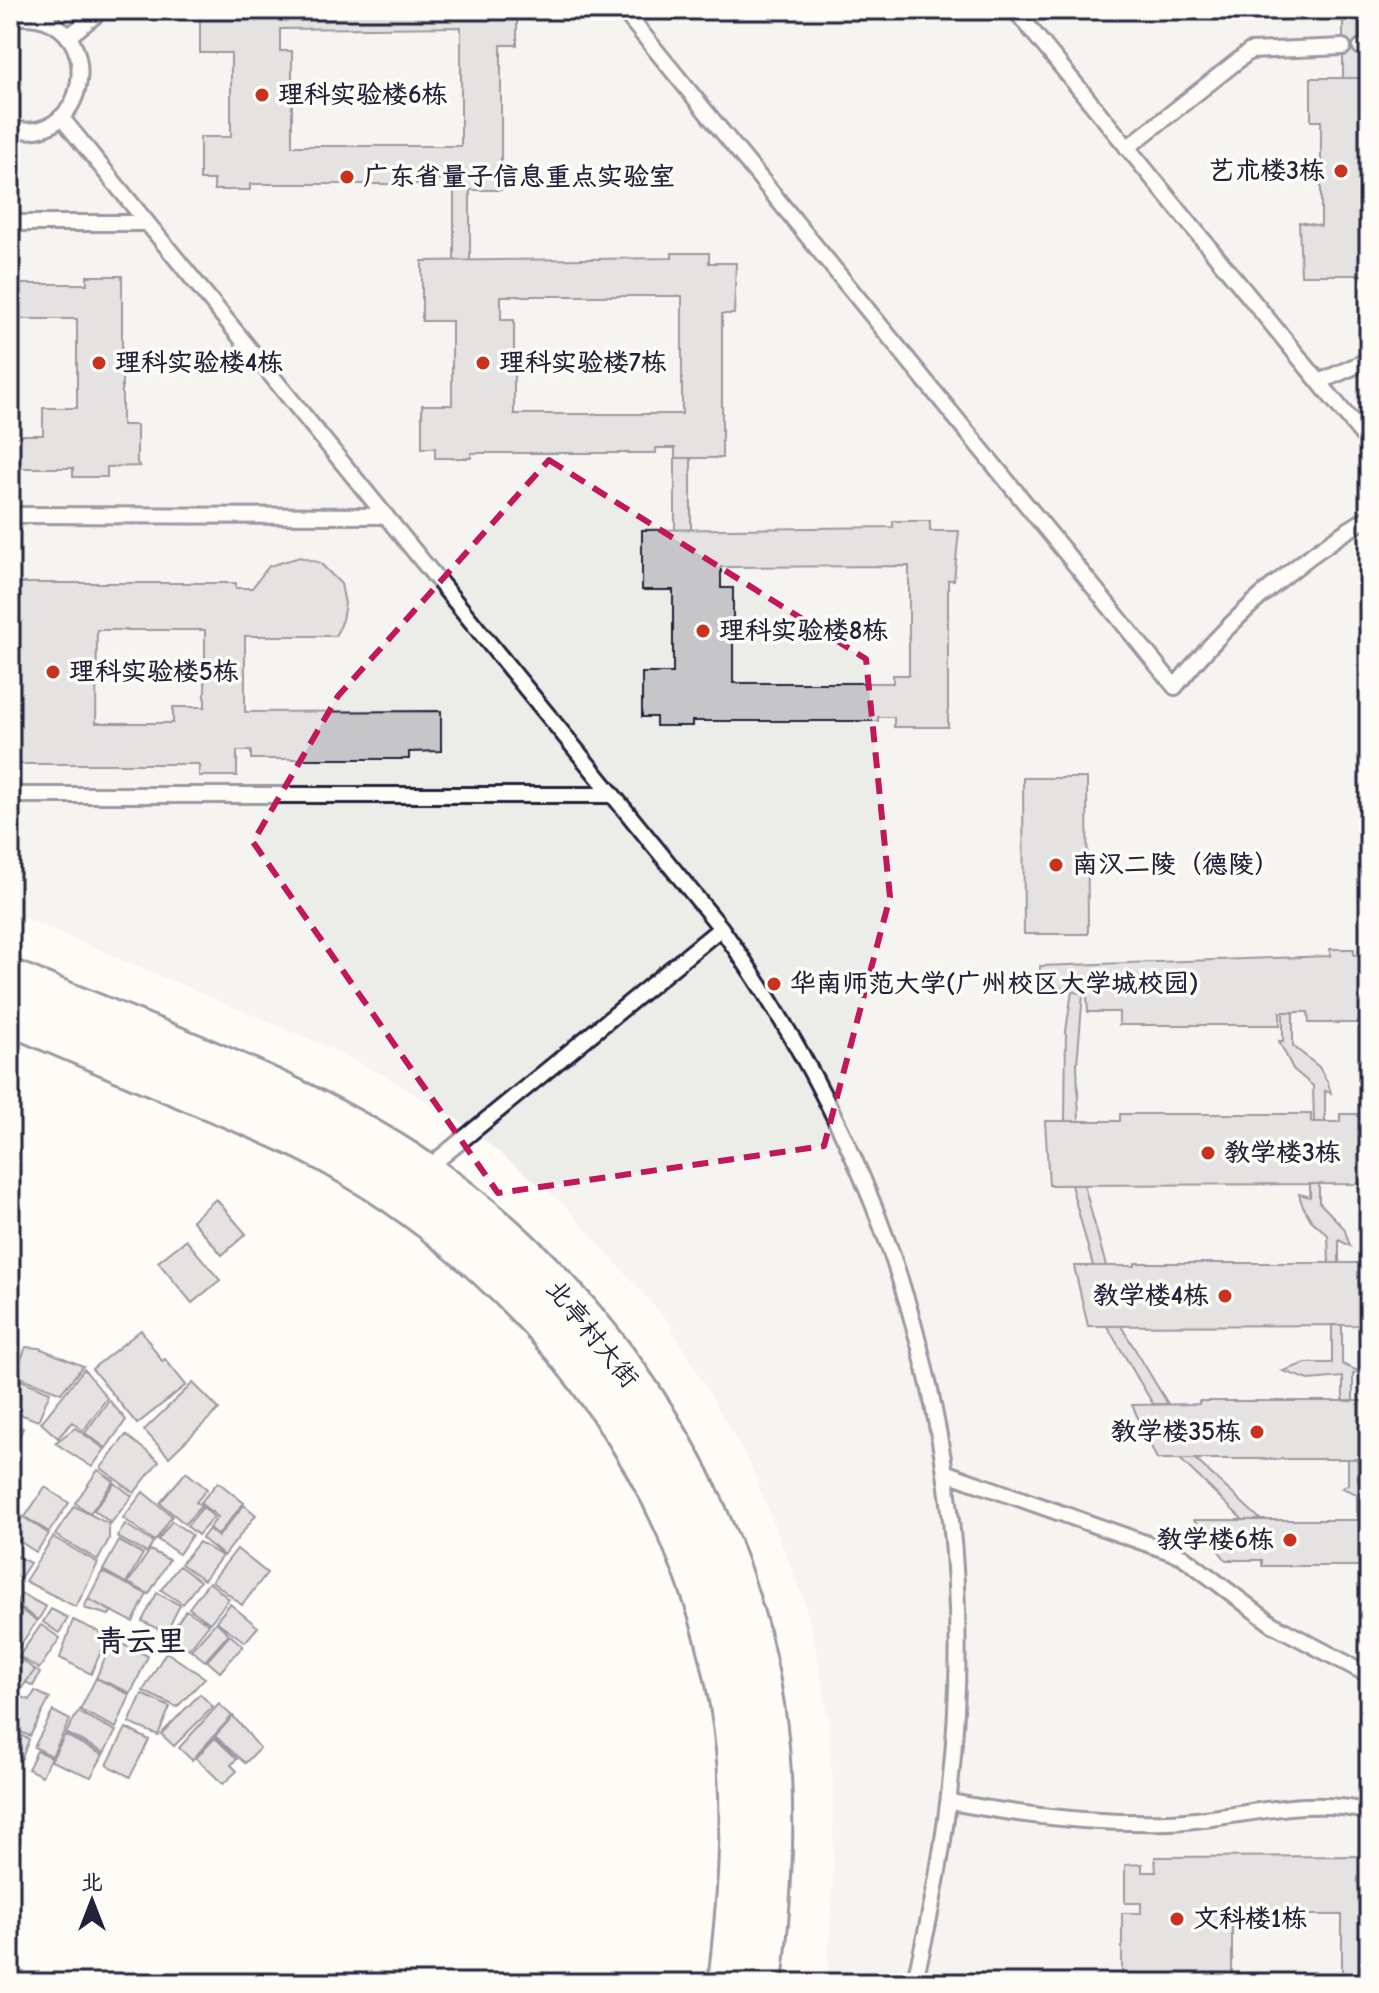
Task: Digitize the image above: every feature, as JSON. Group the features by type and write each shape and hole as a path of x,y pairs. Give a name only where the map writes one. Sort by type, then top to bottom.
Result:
{"main road":[{"name":"北亭村大街","path":"10,979 312,1108 423,1172 531,1260 594,1330 659,1423 711,1524 748,1635 769,1745 773,1871 762,1983"},
{"name":"北亭村大街","path":"10,1015 298,1138 389,1189 444,1229 507,1284 595,1387 646,1468 675,1525 708,1615 723,1678 736,1749 740,1833 740,1870 728,1983"}],"lane":[{"path":"68,37 102,10"},
{"path":"623,10 1175,687 1247,607 1289,571 1369,517"},
{"path":"1015,10 1369,443"},
{"path":"10,18 43,19 68,37 81,64 81,79 71,106 61,117 32,130 10,128"},
{"path":"1127,148 1250,51 1343,47"},
{"path":"61,117 721,928 769,998 829,1103 855,1160 909,1303 947,1473 960,1631 958,1721 951,1802 929,1925 914,1983"},
{"path":"10,223 147,223"},
{"path":"1319,382 1369,360"},
{"path":"10,515 386,516"},
{"path":"10,795 613,795"},
{"path":"423,1172 721,928"},
{"path":"947,1473 1182,1556 1272,1624 1369,1675"},
{"path":"951,1802 1022,1815 1097,1821 1171,1822 1321,1805 1369,1812"}],"highlighted area":[{"path":"549,460 866,659 890,897 824,1146 498,1193 253,842 338,696"}],"shaded area":[{"name":"华南师范大学(广州校区大学城校园)","path":"10,10 1369,10 1369,1983 827,1983 833,1879 833,1787 829,1720 813,1635 802,1595 750,1464 667,1320 562,1203 457,1119 381,1074 323,1045 10,912"}],"building":[{"name":"理科实验楼6栋","path":"200,10 517,10 517,45 501,45 501,190 454,190 454,180 435,180 435,184 250,184 250,190 214,190 214,180 200,180 200,137 231,137 231,53 200,53","holes":["461,27 461,146 292,146 292,51 280,51 280,29"]},
{"path":"1343,10 1361,10 1361,78 1343,78"},
{"name":"艺术楼3栋","path":"1311,78 1361,78 1361,98 1369,98 1369,121 1362,121 1362,224 1369,224 1369,275 1301,275 1299,222 1321,226 1321,121 1311,121"},
{"path":"454,190 470,190 470,261 454,261"},
{"name":"理科实验楼7栋","path":"672,253 709,253 709,263 736,263 734,314 722,314 722,458 675,458 675,448 656,448 656,453 471,453 471,458 435,458 435,448 422,448 422,405 452,405 452,321 422,321 422,261 672,258","holes":["501,296 682,296 682,414 514,414 514,320 501,320"]},
{"name":"理科实验楼4栋","path":"87,276 122,276 122,425 137,425 137,463 140,466 107,467 107,477 73,477 73,468 10,468 10,435 43,435 43,408 77,408 77,319 10,319 10,284 87,284"},
{"path":"675,458 691,458 691,530 675,530"},
{"name":"理科实验楼8栋","path":"893,521 930,521 930,531 959,531 954,580 948,580 948,727 894,727 894,717 878,717 878,721 692,721 692,726 656,726 656,717 642,717 642,673 673,673 673,590 642,590 642,530 893,527","holes":["909,566 909,675 893,675 893,683 733,683 733,588 721,588 721,567"]},
{"name":"理科实验楼5栋","path":"300,557 320,563 341,584 345,604 341,625 335,636 245,636 245,712 441,711 441,751 409,752 409,759 251,759 251,751 237,751 237,776 199,776 199,764 10,764 10,583 236,583 236,588 252,588 269,566","holes":["97,630 205,630 205,707 173,707 173,723 96,723"]},
{"path":"1023,778 1087,778 1088,934 1024,934"},
{"path":"1361,947 1369,947 1369,1023 1309,1023 1308,1012 1280,1012 1280,1025 1119,1025 1119,1012 1088,1012 1087,995 1040,983 1040,966 1330,956 1330,949 1354,949 1354,955 1361,955"},
{"path":"1072,991 1083,994 1077,1064 1079,1121 1065,1121 1066,1031"},
{"path":"1283,1012 1293,1012 1293,1046 1319,1067 1328,1083 1331,1093 1325,1091 1325,1122 1314,1122 1313,1086 1293,1069 1279,1041 1283,1041"},
{"name":"教学楼3栋","path":"1120,1114 1311,1114 1311,1122 1340,1122 1340,1114 1369,1114 1369,1184 1049,1185 1045,1121 1120,1121"},
{"path":"1310,1184 1319,1184 1319,1202 1344,1228 1350,1246 1339,1240 1339,1263 1329,1263 1328,1235 1311,1220 1302,1204 1299,1194 1310,1197"},
{"path":"1071,1185 1084,1185 1106,1266 1093,1266"},
{"path":"216,1199 246,1234 222,1255 192,1220"},
{"path":"186,1240 220,1280 192,1303 158,1262"},
{"name":"教学楼4栋","path":"1135,1263 1369,1263 1369,1325 1088,1326 1074,1266 1135,1266"},
{"path":"1332,1325 1342,1325 1342,1364 1358,1371 1353,1374 1353,1401 1343,1401 1343,1377 1309,1380 1283,1371 1306,1363 1332,1363"},
{"path":"1107,1326 1121,1326 1168,1404 1153,1404"},
{"path":"141,1330 162,1361 165,1359 186,1385 137,1424 92,1369"},
{"path":"26,1347 39,1348 83,1366 61,1393 15,1375"},
{"path":"10,1349 18,1352 10,1372"},
{"path":"84,1369 107,1398 83,1431 72,1422 58,1438 41,1423"},
{"path":"14,1377 50,1392 38,1421 10,1410"},
{"path":"193,1383 219,1409 169,1457 144,1430"},
{"path":"109,1400 126,1420 106,1448 85,1433"},
{"name":"教学楼35栋","path":"1199,1401 1369,1401 1369,1459 1157,1459 1132,1405 1199,1404"},
{"path":"10,1417 14,1418 11,1424 23,1428 10,1460"},
{"path":"75,1428 105,1449 92,1467 55,1443"},
{"path":"126,1435 159,1461 134,1493 101,1468"},
{"path":"1180,1459 1195,1459 1261,1520 1243,1520"},
{"path":"1348,1459 1357,1459 1358,1481 1369,1479 1368,1520 1357,1520 1357,1494 1342,1488 1348,1484"},
{"path":"98,1470 114,1481 90,1513 75,1503"},
{"path":"186,1472 207,1489 196,1502 201,1506 185,1524 160,1503"},
{"path":"218,1482 244,1503 218,1535 209,1528 218,1517 200,1503"},
{"path":"115,1483 132,1496 111,1523 94,1510"},
{"path":"45,1487 69,1503 49,1532 25,1517"},
{"path":"143,1492 172,1516 155,1541 123,1518"},
{"path":"244,1505 256,1515 224,1556 202,1538 209,1529 218,1537"},
{"path":"74,1506 109,1524 109,1539 98,1560 55,1535"},
{"path":"203,1507 214,1517 198,1535 187,1526"},
{"path":"10,1509 20,1514 10,1531"},
{"path":"22,1516 49,1534 36,1552 13,1537"},
{"name":"教学楼6栋","path":"1194,1520 1369,1520 1369,1566 1262,1566 1262,1560 1226,1560"},
{"path":"172,1521 192,1535 179,1554 158,1540"},
{"path":"125,1524 153,1542 147,1553 117,1537"},
{"path":"53,1537 98,1563 76,1607 25,1581"},
{"path":"119,1541 143,1554 126,1583 103,1570"},
{"path":"199,1542 222,1556 204,1580 181,1564"},
{"path":"237,1549 267,1573 242,1605 212,1581"},
{"path":"150,1550 169,1560 149,1594 128,1583"},
{"path":"10,1553 30,1563 20,1578 10,1573"},
{"path":"179,1566 200,1581 183,1604 161,1590"},
{"path":"102,1572 147,1594 133,1622 88,1599"},
{"path":"209,1582 229,1599 210,1623 189,1608"},
{"path":"157,1593 180,1605 166,1633 142,1621"},
{"path":"22,1594 46,1607 38,1620 15,1604"},
{"path":"88,1599 111,1611 109,1615 84,1608"},
{"path":"230,1604 258,1627 245,1642 216,1621"},
{"path":"19,1609 37,1621 16,1651 10,1647 10,1623"},
{"path":"51,1609 68,1618 59,1633 43,1622"},
{"path":"186,1610 209,1624 189,1649 169,1636"},
{"path":"73,1620 108,1636 91,1674 60,1658"},
{"path":"216,1622 229,1634 205,1661 191,1650"},
{"path":"41,1625 60,1638 39,1669 19,1656"},
{"path":"230,1635 243,1646 220,1672 207,1661"},
{"path":"113,1640 148,1656 131,1693 96,1678"},
{"path":"10,1651 35,1670 18,1693 10,1687"},
{"path":"166,1652 205,1678 177,1707 143,1691"},
{"path":"35,1670 40,1673 33,1686 26,1682"},
{"path":"96,1678 130,1695 116,1728 80,1710"},
{"path":"35,1691 50,1698 30,1736 10,1728 10,1693 30,1700"},
{"path":"142,1694 170,1707 158,1735 129,1723"},
{"path":"200,1694 213,1707 174,1746 161,1734"},
{"path":"219,1704 232,1716 192,1760 179,1748"},
{"path":"53,1711 70,1720 52,1756 34,1747"},
{"path":"78,1712 116,1731 104,1753 66,1733"},
{"path":"233,1716 260,1748 245,1763 215,1736"},
{"path":"126,1728 149,1740 130,1777 107,1765"},
{"path":"10,1731 29,1739 22,1758 10,1753"},
{"path":"65,1735 103,1755 91,1777 51,1761"},
{"path":"215,1738 237,1759 231,1765 237,1771 223,1784 196,1758"},
{"path":"37,1751 51,1757 42,1776 28,1769"},
{"name":"文科楼1栋","path":"1369,1856 1369,1903 1361,1903 1360,1983 1342,1983 1342,1915 1232,1915 1232,1983 1122,1983 1122,1913 1141,1913 1141,1903 1125,1903 1125,1865 1142,1864 1142,1872 1156,1872 1155,1857"}],"place":[{"name":"理科实验楼6栋","path":"262,95"},
{"name":"艺术楼3栋","path":"1341,171"},
{"name":"广东省量子信息重点实验室","path":"347,177"},
{"name":"理科实验楼4栋","path":"99,363"},
{"name":"理科实验楼7栋","path":"483,363"},
{"name":"理科实验楼8栋","path":"703,631"},
{"name":"理科实验楼5栋","path":"53,672"},
{"name":"南汉二陵（德陵）","path":"1056,865"},
{"name":"华南师范大学(广州校区大学城校园)","path":"774,984"},
{"name":"教学楼3栋","path":"1208,1153"},
{"name":"教学楼4栋","path":"1225,1296"},
{"name":"教学楼35栋","path":"1257,1432"},
{"name":"教学楼6栋","path":"1290,1540"},
{"name":"文科楼1栋","path":"1177,1919"}],"district":[{"name":"青云里","path":"141,1641"}]}
